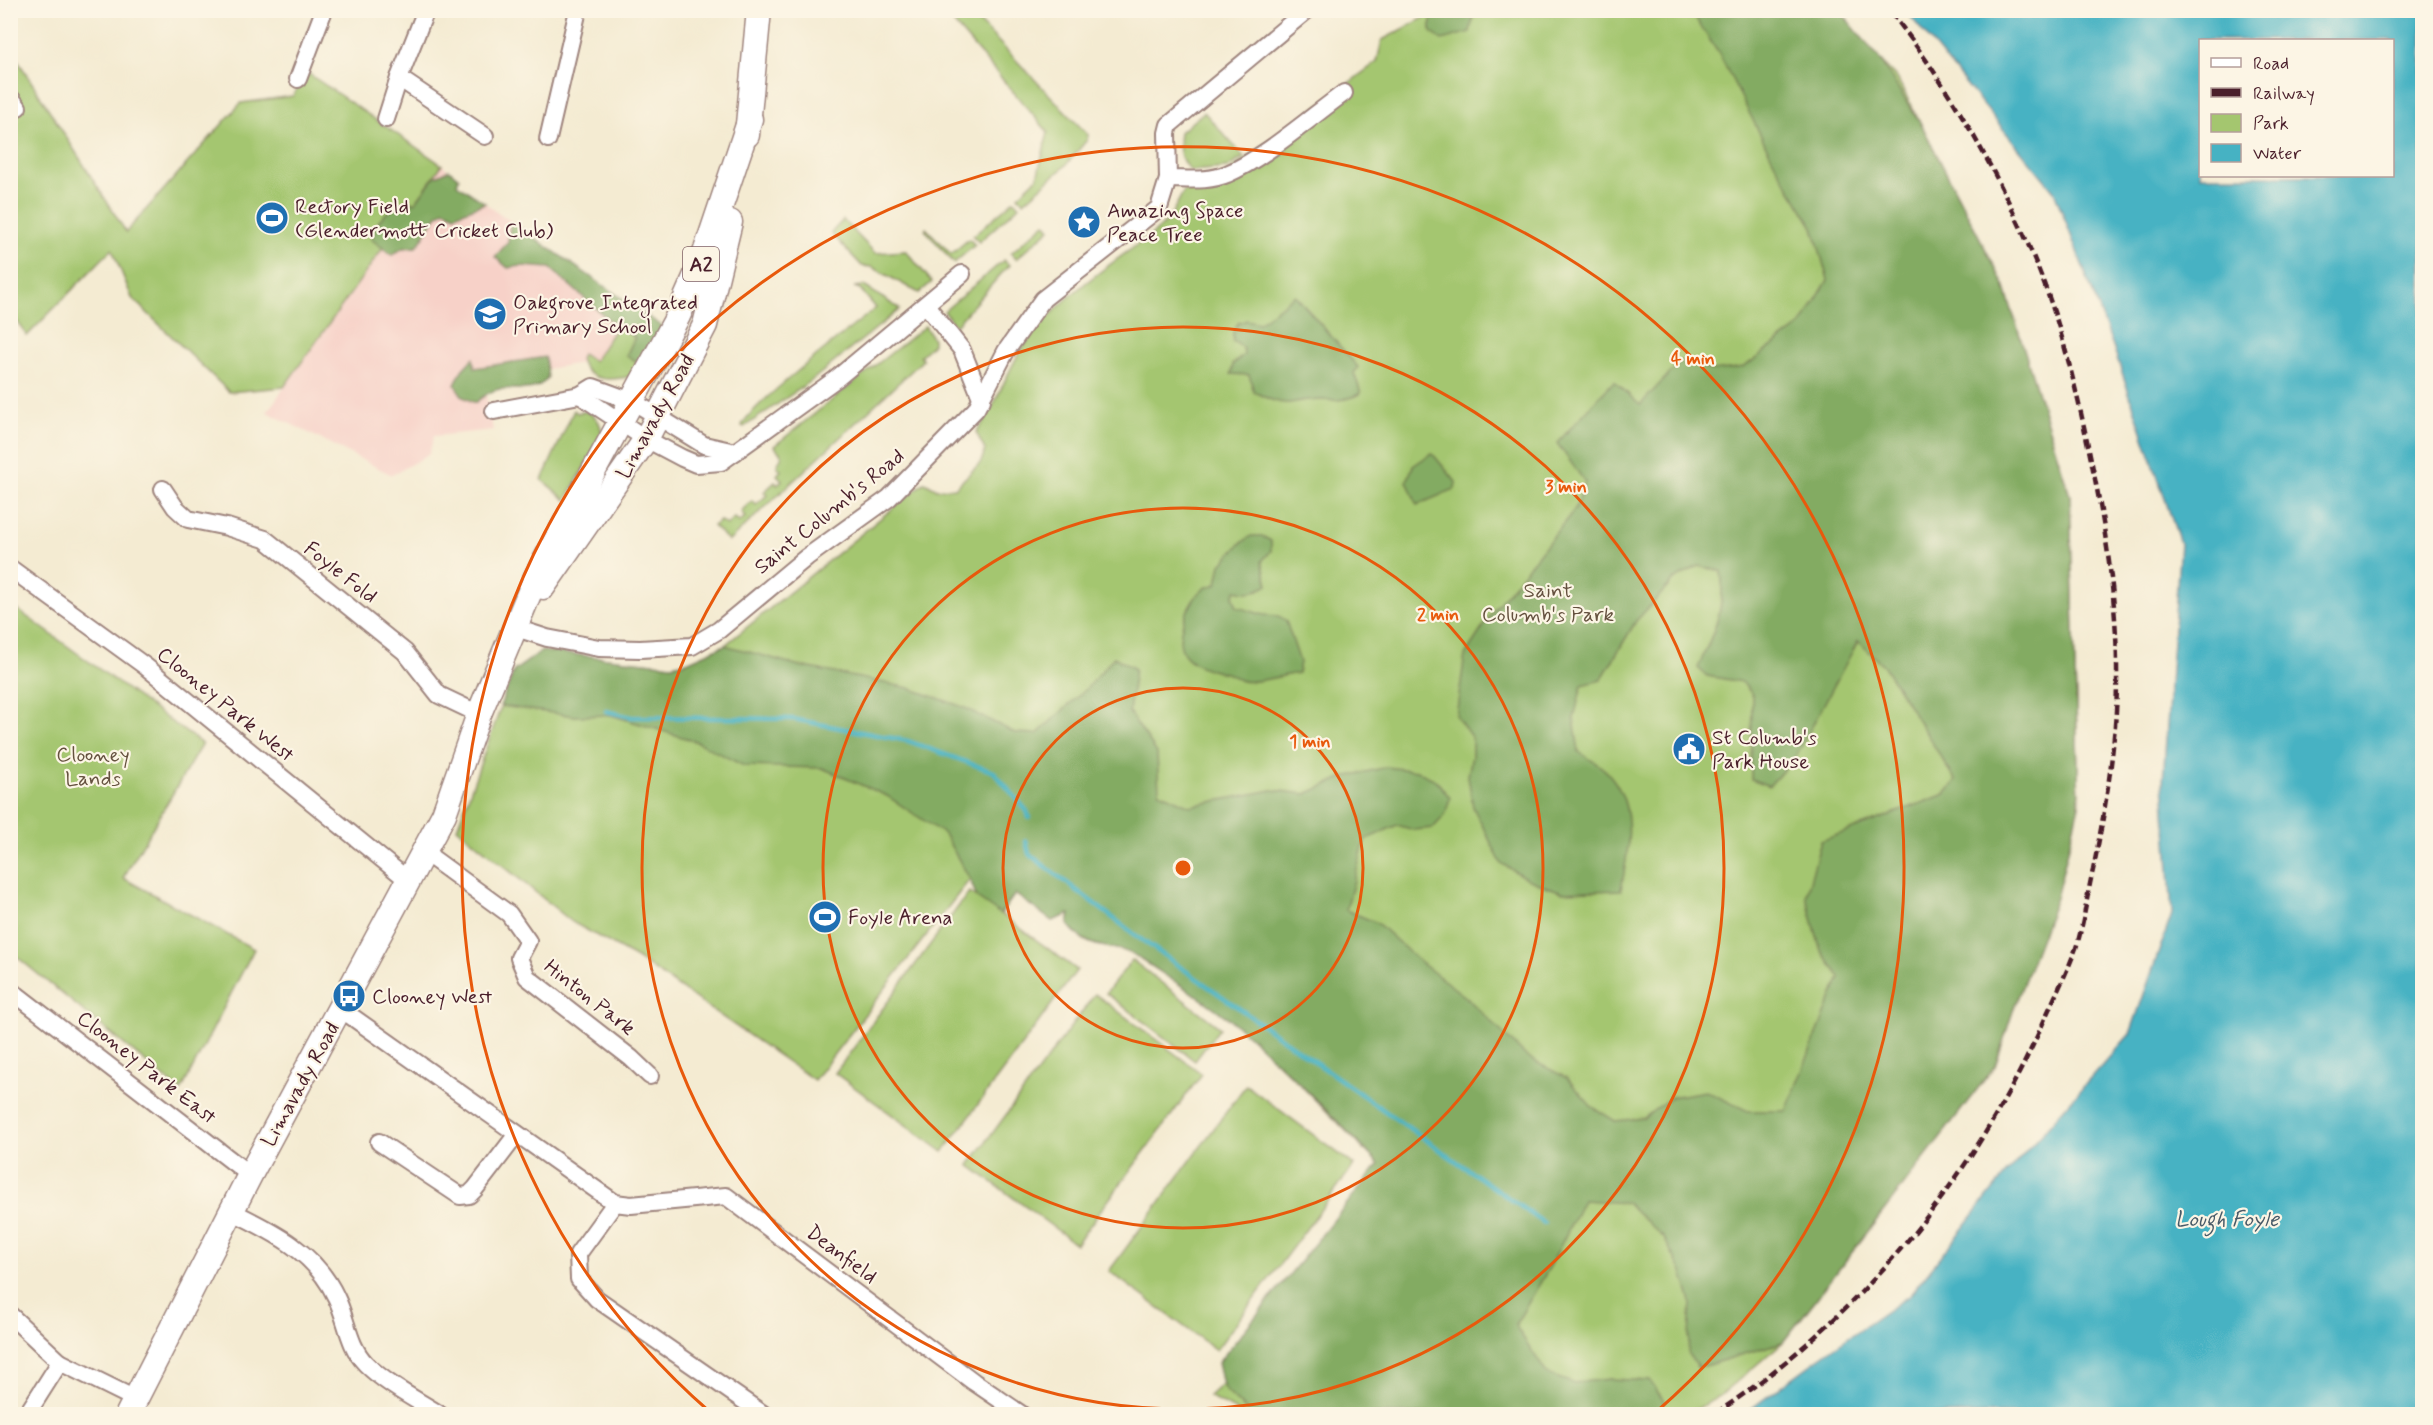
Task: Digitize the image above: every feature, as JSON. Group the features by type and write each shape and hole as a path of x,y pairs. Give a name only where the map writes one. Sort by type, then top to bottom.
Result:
{"highway":[{"name":"Limavady Road","path":"518,623 565,559 646,410 705,325 740,183 750,118 759,10"},
{"name":"Limavady Road","path":"646,410 678,316 703,259 750,118"},
{"name":"Limavady Road","path":"132,1407 249,1175 341,1009 444,814 479,714 552,546 634,431"}],"street":[{"path":"298,79 324,10"},
{"path":"386,119 399,78 426,10"},
{"path":"548,139 578,10"},
{"name":"Saint Columb's Road","path":"518,623 547,638 599,648 667,649 692,646 719,630 807,557 889,498 942,447 982,400 1006,351 1043,299 1159,208 1168,179 1167,133 1176,118 1307,10"},
{"path":"399,78 485,136"},
{"path":"1168,179 1202,180 1226,175 1344,93"},
{"path":"580,395 634,431 696,464 721,462 836,379 962,273"},
{"path":"926,305 962,350 982,400"},
{"path":"494,411 580,395 593,387 646,410 704,445 735,452"},
{"name":"Foyle Fold","path":"163,489 175,507 188,519 227,527 265,539 405,652 439,695 479,714"},
{"name":"Clooney Park West","path":"10,568 145,666 409,881"},
{"name":"Hinton Park","path":"424,852 509,914 528,941 519,958 526,976 631,1058 650,1076"},
{"name":"Clooney Park East","path":"16,995 249,1175"},
{"path":"341,1009 615,1203 578,1254 579,1279 597,1299 763,1414"},
{"path":"379,1142 460,1196 469,1195 475,1189 517,1134"},
{"name":"Deanfield","path":"615,1203 631,1205 726,1196 1021,1414"},
{"path":"231,1211 272,1231 306,1254 336,1297 354,1346 366,1364 439,1414"},
{"path":"10,1315 60,1362 132,1407"},
{"path":"27,1414 60,1362"}],"shaded area":[{"name":"Oakgrove Integrated Primary School","path":"442,165 459,178 457,184 663,327 633,376 608,380 581,363 483,380 493,430 434,436 429,454 392,475 267,412"}],"green space":[{"path":"1444,10 1469,11 1473,19 1470,32 1442,40 1431,32 1431,20"},
{"path":"943,11 969,11 1088,135 1087,140 1065,166 1024,202 1018,196 1037,178 1048,132"},
{"name":"Saint Columb's Park","path":"1437,11 1833,11 1897,78 2004,285 2070,496 2079,806 1995,1066 1783,1342 1720,1396 1688,1414 1242,1414 1209,1396 1256,1353 1379,1164 1276,1061 1217,1010 1129,952 1085,941 1068,924 1070,914 1052,921 1015,894 1001,914 1077,970 943,1152 835,1073 969,892 977,897 970,879 814,1080 635,957 572,922 457,828 514,671 542,651 671,665 687,662 725,645 925,482 937,489 955,488 981,462 985,450 976,432 990,412 1023,347 1067,298 1155,232 1168,220 1184,191 1212,184 1377,62 1382,40"},
{"path":"1691,11 1840,11 1878,57 1921,124 2004,285 2070,496 2079,806 2056,898 2015,1005 1995,1066 1783,1342 1698,1368 1688,1354 1691,1302 1682,1272 1664,1238 1627,1203 1583,1200 1551,1265 1515,1325 1547,1374 1572,1383 1610,1379 1650,1381 1664,1401 1661,1414 1250,1414 1224,1389 1218,1363 1379,1164 1277,1061 1218,1010 1143,960 1122,950 1085,940 1068,924 1070,914 1052,921 1015,894 1000,914 977,898 970,879 944,834 887,796 822,768 744,766 695,741 611,715 575,716 500,706 514,671 542,651 672,665 687,662 725,645 800,666 909,688 963,707 1015,733 1037,734 1087,688 1114,657 1135,669 1129,712 1157,753 1159,792 1190,806 1272,790 1306,794 1344,777 1387,767 1417,771 1436,780 1450,798 1445,815 1433,828 1414,830 1397,825 1365,840 1346,910 1377,923 1420,962 1467,998 1528,1058 1567,1078 1591,1106 1615,1121 1644,1118 1671,1097 1706,1091 1748,1111 1786,1111 1840,977 1821,951 1806,896 1821,841 1945,794 1956,781 1884,666 1858,641 1796,756 1769,786 1751,779 1752,694 1742,682 1707,676 1698,668 1720,610 1721,571 1698,566 1674,580 1636,621 1601,680 1582,685 1574,718 1579,752 1606,771 1623,798 1627,813 1628,843 1621,890 1562,892 1529,880 1501,863 1473,807 1468,776 1472,756 1472,738 1456,716 1465,655 1496,607 1575,509 1585,482 1557,443 1614,381 1640,405 1682,360 1713,371 1744,367 1801,325 1828,280 1813,227 1779,171 1719,54"},
{"name":"Rectory Field (Glendermott Cricket Club)","path":"10,48 126,232 241,103 293,96 306,72 442,165 284,387 229,392 132,298 112,249 27,336 11,312"},
{"path":"1204,112 1244,157 1227,168 1191,171 1182,158 1179,148 1180,132"},
{"path":"449,170 459,178 457,184 485,203 455,215 445,210 437,216 416,247 403,248 392,255 371,239 377,224 385,215 409,200 415,203 434,177"},
{"path":"1014,200 1019,206 979,242 973,236"},
{"path":"843,220 875,253 906,251 932,282 919,293 872,267 862,266 831,233"},
{"path":"513,223 663,327 642,364 626,356 635,337 609,320 550,268 521,266 508,268 495,257 508,242 510,225"},
{"path":"1045,223 1050,229 1016,259 1011,253"},
{"path":"926,228 951,254 969,239 975,245 954,263 925,230"},
{"path":"1004,260 1009,265 955,326 944,311"},
{"path":"864,286 900,309 811,381 744,427 742,426 747,417 780,386 876,308 860,289 854,287"},
{"path":"1295,295 1358,367 1354,373 1361,393 1342,400 1280,402 1254,392 1249,375 1231,374 1233,364 1244,355 1243,348 1233,341 1233,332 1238,323 1247,320 1259,323"},
{"path":"617,326 651,348 633,376 610,379 589,373 580,359 582,354 594,361"},
{"path":"925,326 933,339 933,344 920,356 923,360 729,541 713,526 720,521 727,525 734,518 739,522 745,517 741,511 752,501 756,505 767,495 764,492 775,482 777,485 782,480 777,475 781,470 777,466 782,455 774,446"},
{"path":"545,357 548,377 543,383 532,388 497,390 475,403 463,397 455,385 462,370 473,358 475,368"},
{"path":"574,410 577,413 592,414 600,425 602,435 566,500 542,480"},
{"path":"1432,453 1456,482 1455,489 1417,505 1407,481 1413,466"},
{"path":"1251,536 1262,536 1271,541 1271,551 1262,561 1268,585 1252,592 1236,590 1233,596 1237,607 1264,615 1279,616 1286,621 1300,662 1298,673 1248,682 1194,663 1185,655 1180,639 1184,620 1193,601 1205,588 1217,584 1221,564"},
{"name":"Clooney Lands","path":"11,605 202,744 123,878 254,949 181,1091 11,952"},
{"path":"1132,960 1220,1028 1195,1061 1106,993"},
{"path":"1095,994 1202,1074 1076,1244 969,1165"},
{"path":"1246,1085 1354,1165 1216,1350 1109,1271"}],"water":[{"name":"Lough Foyle","path":"1906,11 2422,11 2422,1414 1744,1414 1910,1295 2005,1175 2130,1034 2172,914 2163,782 2180,543 2113,346 2054,191"}],"waterway":[{"path":"606,711 631,717 793,719 908,741 994,772 1027,811 1029,818"},
{"path":"1026,841 1029,854 1142,940 1544,1223"}],"railway":[{"path":"1715,1414 1769,1375 1819,1333 1866,1287 1910,1238 1950,1186 1986,1131 2019,1074 2076,948 2096,853 2110,770 2117,670 2114,604 2106,538 2094,474 2062,337 2026,238 1986,157 1939,80 1889,10"}],"place":[{"name":"Rectory Field (Glendermott Cricket Club)","path":"272,218"},
{"name":"Amazing Space Peace Tree","path":"1084,222"},
{"name":"Oakgrove Integrated Primary School","path":"490,314"},
{"name":"St Columb's Park House","path":"1689,749"},
{"name":"Foyle Arena","path":"825,917"},
{"name":"Clooney West","path":"349,996"}]}
